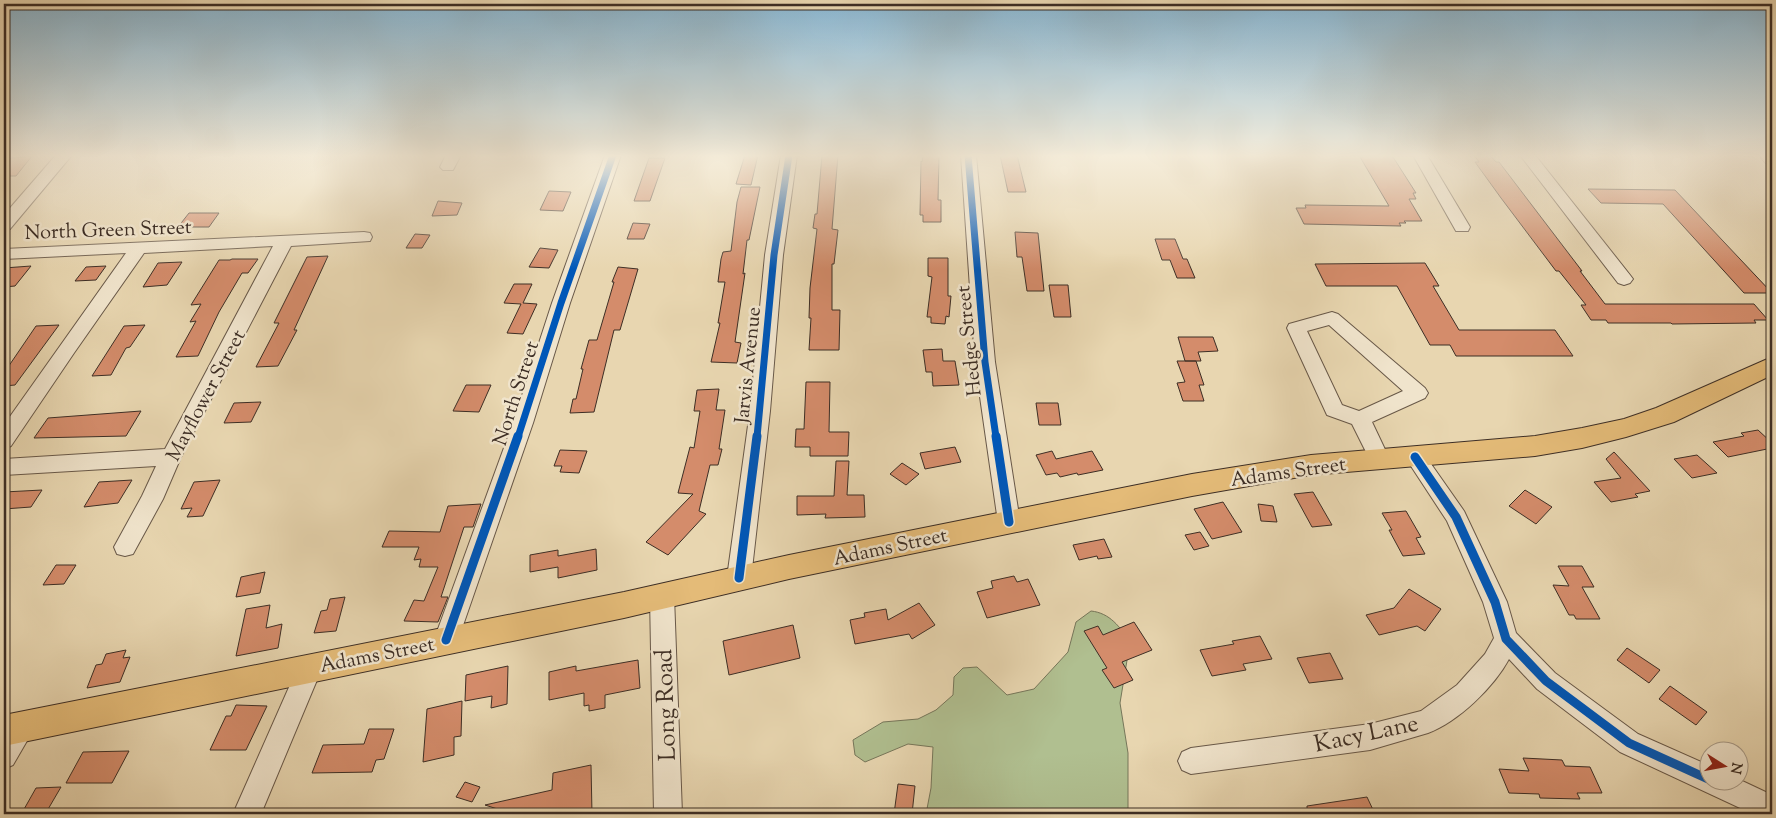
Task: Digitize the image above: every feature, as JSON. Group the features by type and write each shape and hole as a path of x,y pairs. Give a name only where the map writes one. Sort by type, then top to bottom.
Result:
{"main road":[{"name":"Adams Street","path":"13,729 662,596 739,578 1009,522 1252,474 1311,465 1535,446 1605,434 1646,422 1683,408 1772,365"}],"street":[{"path":"4,225 31,193"},
{"name":"North Street","path":"446,640 520,432 561,303 600,193"},
{"name":"Jarvis Avenue","path":"739,578 760,410 774,255 783,193"},
{"name":"Hedge Street","path":"971,193 985,362 1009,522"},
{"path":"1443,193 1462,226"},
{"path":"1557,193 1624,279"},
{"name":"North Green Street","path":"4,254 364,237"},
{"name":"Mayflower Street","path":"125,547 152,500 171,457 284,242"},
{"path":"4,441 67,348 139,248"},
{"path":"1360,419 1418,392 1332,318 1296,328 1334,410 1360,419 1380,460"},
{"path":"4,468 171,457"},
{"path":"1414,457 1456,517 1495,602 1506,639 1546,681 1629,743 1698,775"},
{"name":"Long Road","path":"662,596 668,814"},
{"name":"Kacy Lane","path":"1191,761 1370,737 1428,721 1466,693 1494,662 1506,639"},
{"path":"247,814 310,668"},
{"path":"4,756 13,729"},
{"path":"1731,790 1772,809"}],"green space":[{"path":"1091,611 1098,612 1109,618 1118,626 1130,642 1120,703 1128,753 1128,814 926,814 931,788 933,747 908,744 865,762 855,755 853,740 883,722 918,719 936,710 953,695 954,677 963,668 977,667 1007,695 1034,689 1068,652 1076,622"}],"building":[{"path":"548,193 571,193 563,211 540,210"},
{"path":"637,193 653,193 650,201 634,201"},
{"path":"739,193 759,193 749,240 747,240 743,274 745,273 735,342 741,343 737,363 711,362 720,323 718,323 725,282 718,282 721,259 723,252 731,251"},
{"path":"819,193 835,193 832,229 838,230 834,264 832,264 832,310 840,310 839,350 809,350 810,288 817,229 813,228 815,214 817,214"},
{"path":"920,193 938,193 938,200 941,200 941,222 923,222 923,215 920,215"},
{"path":"1381,193 1413,193 1416,199 1409,199 1422,221 1404,221 1406,223 1399,223 1401,226 1304,224 1296,208 1306,208 1305,205 1389,206"},
{"path":"1498,193 1523,193 1605,304 1754,304 1768,320 1754,320 1756,323 1672,324 1608,323 1606,320 1591,320 1581,305 1586,305 1559,271 1556,271"},
{"path":"1592,193 1678,193 1772,293 1744,293 1663,204 1601,203"},
{"path":"438,201 462,203 457,215 432,216"},
{"path":"189,213 219,213 209,227 178,227"},
{"path":"633,223 650,224 644,239 627,239"},
{"path":"1015,232 1038,233 1044,291 1027,291 1022,257 1017,257"},
{"path":"415,234 430,235 422,248 406,248"},
{"path":"1155,239 1175,239 1183,259 1187,259 1195,278 1177,278 1170,260 1162,260"},
{"path":"540,248 558,250 549,268 529,267"},
{"path":"328,256 294,330 297,330 278,366 256,367 279,323 274,323 307,257"},
{"path":"928,258 948,258 948,296 951,296 949,317 946,316 945,324 931,323 931,317 927,317 932,277 928,276"},
{"path":"258,259 248,273 242,273 219,312 198,356 176,357 196,321 190,322 201,304 191,305 219,260"},
{"path":"182,262 167,285 143,287 158,263"},
{"path":"1425,263 1439,286 1433,286 1459,330 1555,330 1573,356 1456,356 1450,345 1430,345 1397,286 1326,286 1315,264"},
{"path":"31,266 15,286 4,287 4,268"},
{"path":"106,266 96,280 75,281 86,267"},
{"path":"618,267 638,269 620,330 614,330 594,412 570,413 573,399 576,399 583,369 581,369 589,340 597,340 614,282 612,282"},
{"path":"514,284 532,284 523,303 537,304 523,334 507,333 521,304 504,303"},
{"path":"1049,285 1068,285 1071,317 1054,317"},
{"path":"59,325 15,385 4,386 4,373 36,326"},
{"path":"145,325 130,347 126,348 111,375 92,376 124,326"},
{"path":"1178,337 1213,337 1218,351 1198,352 1201,361 1185,361"},
{"path":"942,349 943,361 955,361 959,385 933,386 932,372 926,372 923,350"},
{"path":"1177,361 1196,361 1204,385 1199,385 1204,401 1183,401 1177,383 1185,382"},
{"path":"806,382 830,382 829,432 849,432 848,456 810,456 810,447 795,447 796,429 804,429"},
{"path":"466,385 491,385 479,412 453,411"},
{"path":"719,389 716,410 725,410 719,449 722,449 718,465 710,465 699,511 706,514 668,555 646,542 693,494 678,493 690,447 694,448 700,411 694,411 697,390"},
{"path":"261,402 251,422 224,423 234,403"},
{"path":"1036,403 1058,403 1061,425 1039,425"},
{"path":"141,411 126,436 34,438 48,418"},
{"path":"1758,430 1772,443 1772,448 1728,457 1713,442 1744,436 1741,433"},
{"path":"955,447 961,462 925,469 920,453"},
{"path":"560,450 587,451 579,473 560,472 562,466 554,466"},
{"path":"1052,451 1056,459 1092,451 1103,470 1060,477 1057,473 1046,475 1036,455"},
{"path":"1614,452 1650,491 1635,494 1638,497 1611,502 1594,482 1621,478 1606,459"},
{"path":"1697,455 1717,473 1692,478 1674,459"},
{"path":"836,461 849,461 847,495 864,495 865,517 825,518 826,514 797,515 797,496 834,496"},
{"path":"902,463 919,474 906,485 890,474"},
{"path":"132,480 118,503 84,507 99,482"},
{"path":"220,480 203,516 187,517 192,508 181,509 194,482"},
{"path":"42,490 31,507 4,509 4,492"},
{"path":"1525,490 1552,507 1536,524 1509,506"},
{"path":"1313,492 1332,525 1312,527 1294,494"},
{"path":"1223,502 1242,532 1212,539 1194,509"},
{"path":"481,504 473,527 464,527 441,597 448,597 438,622 404,621 414,600 424,601 438,567 419,567 421,559 414,560 419,547 382,547 389,531 440,532 448,506"},
{"path":"1258,504 1273,506 1277,522 1261,521"},
{"path":"1406,511 1421,537 1416,538 1425,554 1403,556 1389,530 1392,530 1382,513"},
{"path":"1200,532 1209,546 1194,550 1185,535"},
{"path":"1104,539 1112,557 1098,559 1097,556 1079,560 1073,545"},
{"path":"596,549 597,570 558,578 558,567 530,572 530,555 558,550 558,556"},
{"path":"56,565 76,565 64,584 43,585"},
{"path":"1558,566 1582,566 1594,587 1582,587 1600,619 1576,619 1574,615 1569,615 1553,585 1569,586"},
{"path":"265,572 260,593 236,597 241,577"},
{"path":"1014,576 1017,582 1028,579 1040,605 987,618 977,592 993,588 991,581"},
{"path":"1409,589 1441,609 1425,631 1417,626 1379,635 1366,615 1394,608"},
{"path":"345,597 336,631 314,633 321,611 327,610 330,599"},
{"path":"919,603 935,625 912,639 909,634 855,644 850,620 865,617 864,613 886,609 888,620"},
{"path":"270,605 266,628 282,624 278,648 236,656 246,609"},
{"path":"1134,622 1152,650 1122,662 1133,680 1114,688 1102,670 1107,668 1084,631 1098,626 1103,635"},
{"path":"793,625 800,658 729,675 723,641"},
{"path":"1260,636 1272,659 1243,664 1246,670 1212,676 1200,650 1234,644 1232,641"},
{"path":"1627,648 1660,670 1649,683 1617,660"},
{"path":"126,650 123,658 130,657 120,682 87,688 96,665 102,664 106,654"},
{"path":"1330,653 1343,679 1309,683 1297,658"},
{"path":"638,660 640,688 605,695 605,708 589,711 589,705 584,706 584,693 549,700 549,672 576,666 576,671"},
{"path":"508,666 507,704 491,708 492,696 465,701 466,675"},
{"path":"1670,686 1707,712 1696,725 1659,699"},
{"path":"462,701 461,736 454,737 454,755 423,762 427,709"},
{"path":"236,705 267,706 246,750 210,750 226,716 231,716"},
{"path":"369,729 394,729 384,759 376,760 372,772 312,773 323,745 364,744"},
{"path":"129,751 112,783 66,783 83,752"},
{"path":"1523,758 1562,760 1565,766 1590,767 1602,793 1577,793 1580,799 1540,798 1539,794 1509,793 1499,769 1529,771"},
{"path":"591,765 592,814 513,814 485,805 552,790 553,773"},
{"path":"465,782 480,787 472,802 456,797"},
{"path":"898,784 915,786 912,814 894,814"},
{"path":"61,787 47,811 23,811 36,788"},
{"path":"1367,797 1375,814 1307,814 1307,806"}],"cycle path":[{"path":"446,640 523,423 561,303 600,193"},
{"path":"739,578 760,411 774,255 783,193"},
{"path":"971,193 985,362 1009,522"},
{"path":"1415,457 1456,517 1495,602 1506,639 1546,681 1629,743 1698,774"}]}
